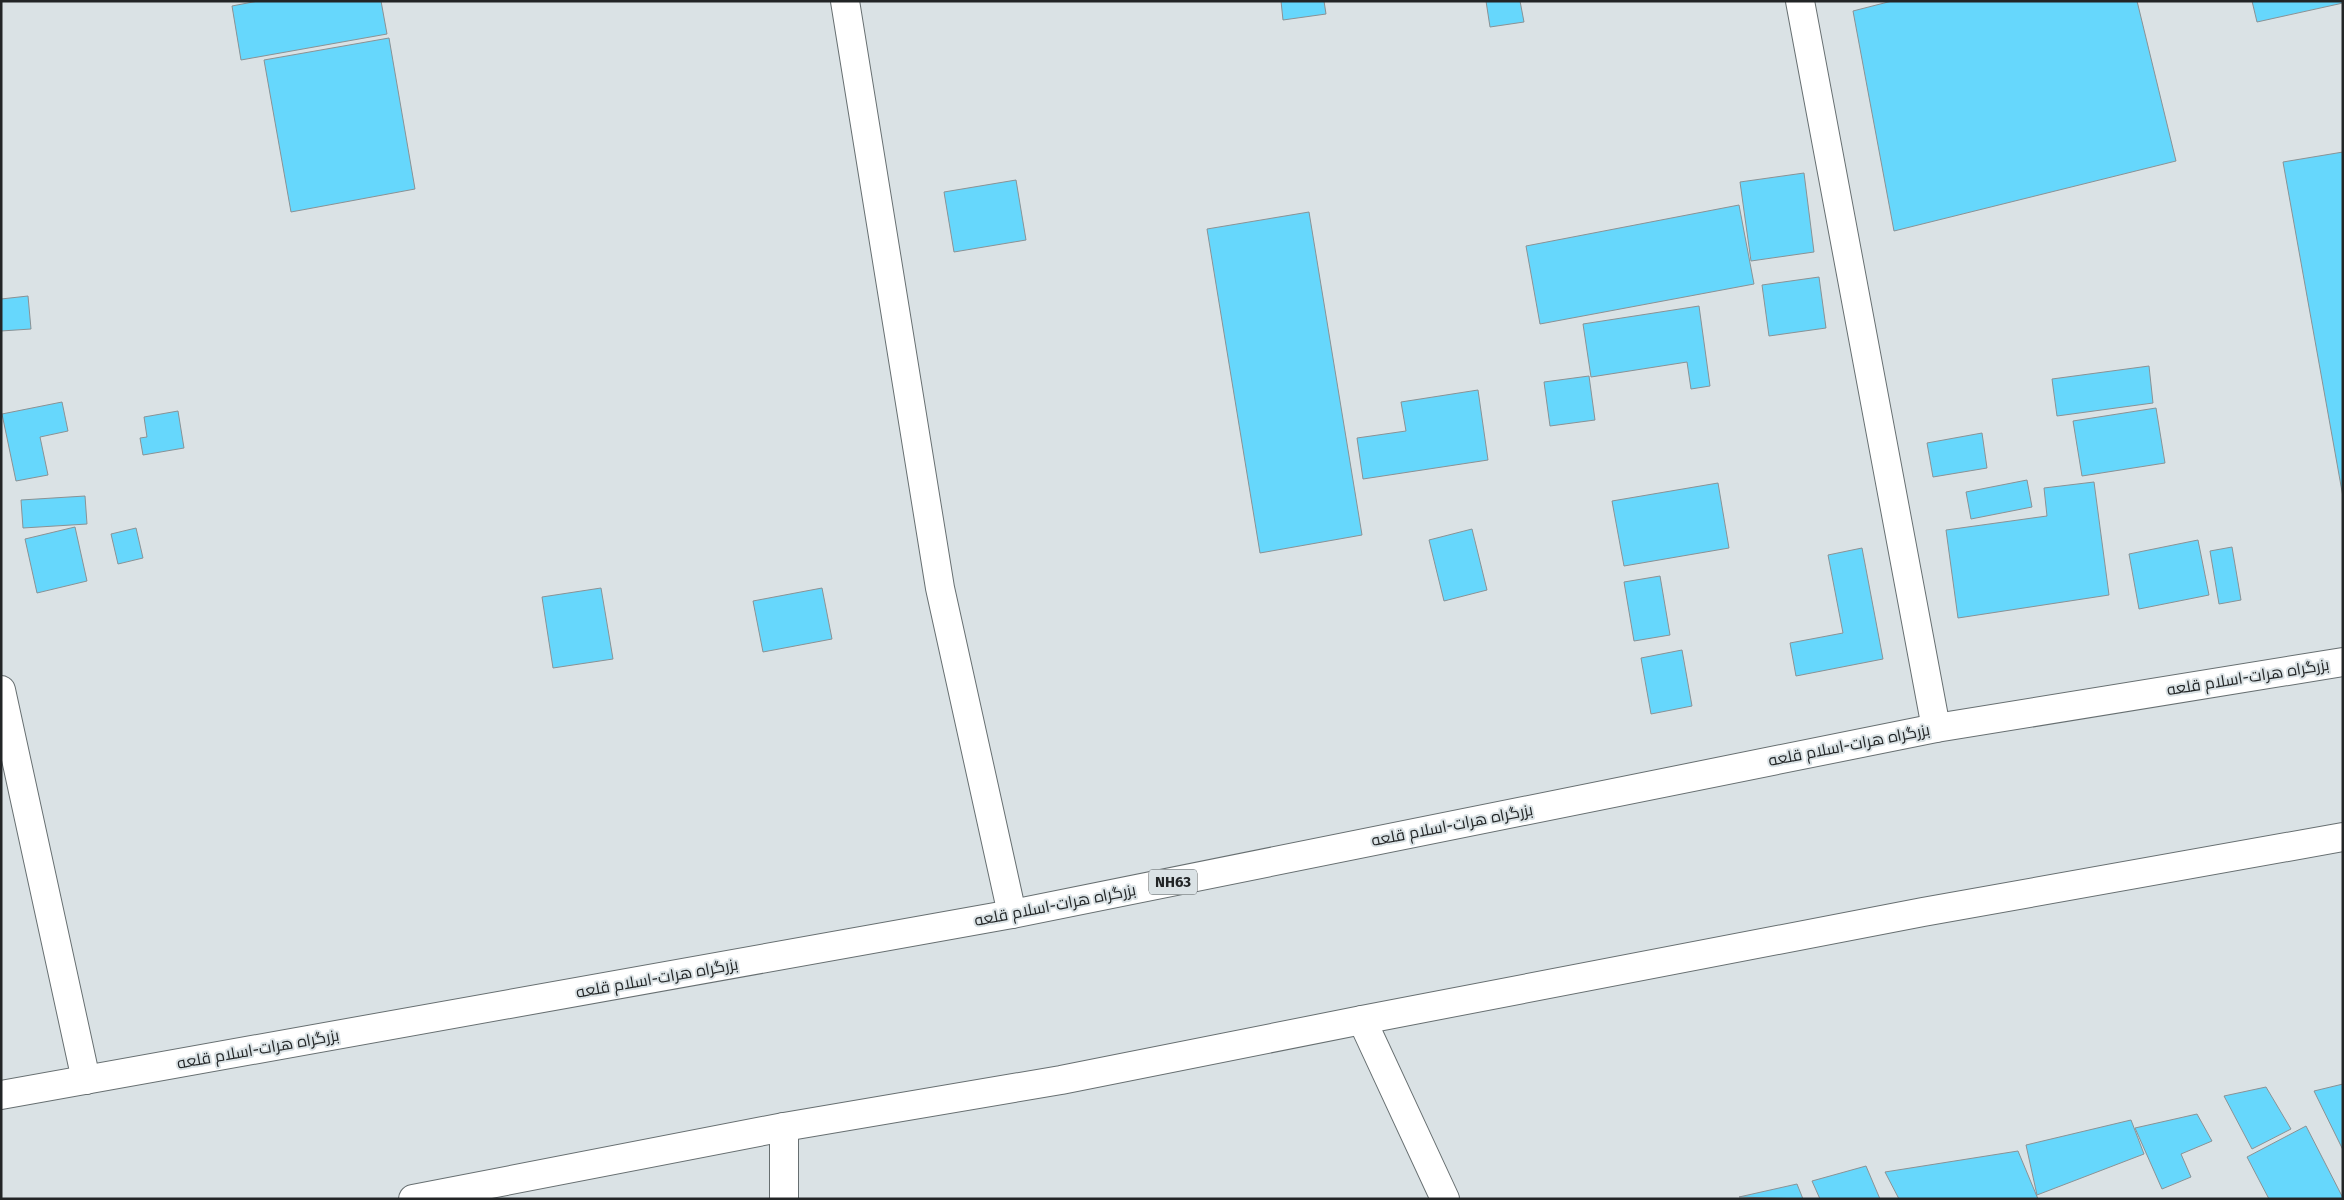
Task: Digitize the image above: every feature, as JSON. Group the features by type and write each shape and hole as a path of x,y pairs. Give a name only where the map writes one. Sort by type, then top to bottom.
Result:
{"main road":[{"path":"845,1 940,588 1012,914"},
{"path":"1800,1 1936,728"},
{"name":"بزرگراه هرات-اسلام قلعه","path":"1,1095 1012,914 1936,728 2343,662"},
{"path":"1,690 86,1080"},
{"path":"414,1199 784,1127 1061,1080 1923,912 2343,837"},
{"path":"1362,1020 1445,1199"},
{"path":"784,1127 784,1199"}],"building":[{"path":"258,1 381,1 387,34 241,60 232,6"},
{"path":"1281,1 1324,1 1326,14 1283,20"},
{"path":"1486,1 1520,1 1524,22 1490,27"},
{"path":"1892,1 2137,1 2176,161 1894,231 1853,11"},
{"path":"2252,1 2343,1 2343,3 2257,22"},
{"path":"389,38 415,189 291,212 264,60"},
{"path":"2343,152 2343,497 2283,162"},
{"path":"1804,173 1814,252 1751,261 1740,182"},
{"path":"1016,180 1026,240 954,252 944,192"},
{"path":"1739,205 1754,284 1540,324 1526,246"},
{"path":"1309,212 1362,535 1260,553 1207,229"},
{"path":"1819,277 1826,328 1769,336 1762,285"},
{"path":"28,296 31,329 1,331 1,299"},
{"path":"1699,306 1710,386 1691,389 1687,362 1591,377 1583,324"},
{"path":"2149,366 2153,403 2057,416 2052,379"},
{"path":"1589,376 1595,420 1550,426 1544,382"},
{"path":"1478,390 1488,460 1363,479 1357,438 1406,431 1401,402"},
{"path":"62,402 68,431 40,437 48,475 16,481 2,414"},
{"path":"2156,408 2165,463 2082,476 2073,421"},
{"path":"178,411 184,448 143,455 140,438 147,437 144,417"},
{"path":"1982,433 1987,468 1933,477 1927,443"},
{"path":"2027,480 2032,507 1971,519 1966,492"},
{"path":"2094,482 2109,595 1958,618 1946,530 2047,516 2044,488"},
{"path":"1718,483 1729,548 1624,566 1612,501"},
{"path":"85,496 87,524 23,528 21,500"},
{"path":"75,527 87,581 37,593 25,539"},
{"path":"136,528 143,558 118,564 111,534"},
{"path":"1472,529 1487,590 1444,601 1429,540"},
{"path":"2198,540 2209,595 2139,609 2129,554"},
{"path":"2232,547 2241,600 2219,604 2210,551"},
{"path":"1862,548 1883,659 1796,676 1790,643 1843,633 1828,555"},
{"path":"1660,576 1670,635 1634,641 1624,582"},
{"path":"601,588 613,659 553,668 542,597"},
{"path":"822,588 832,639 763,652 753,601"},
{"path":"1682,650 1692,706 1651,714 1641,658"},
{"path":"2343,1084 2343,1150 2314,1091"},
{"path":"2266,1087 2291,1129 2252,1149 2224,1096"},
{"path":"2197,1114 2212,1141 2181,1154 2191,1177 2162,1189 2135,1128"},
{"path":"2131,1120 2144,1154 2037,1195 2026,1145"},
{"path":"2306,1126 2343,1199 2269,1199 2247,1157"},
{"path":"2018,1151 2038,1199 1899,1199 1885,1172"},
{"path":"1866,1166 1880,1199 1820,1199 1812,1181"},
{"path":"1797,1184 1803,1199 1739,1197"}]}
